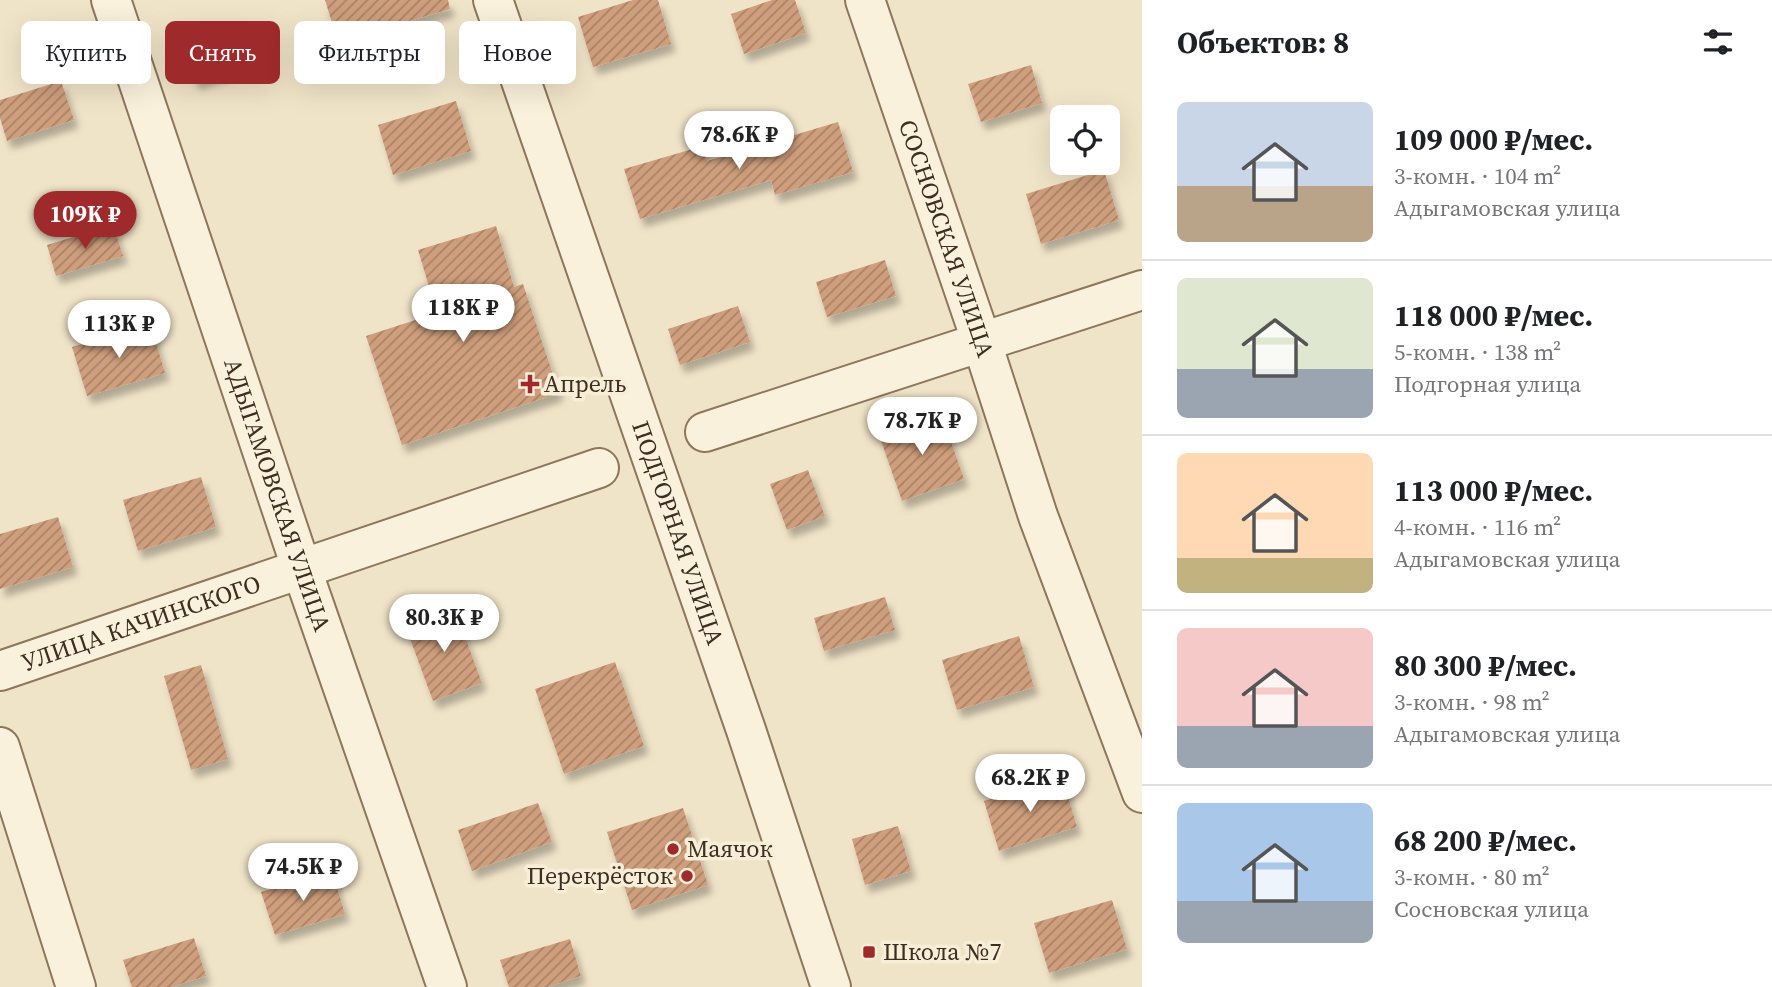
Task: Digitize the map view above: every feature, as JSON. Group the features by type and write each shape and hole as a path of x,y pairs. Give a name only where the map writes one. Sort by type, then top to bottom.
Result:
{"street":[{"name":"АДЫГАМОВСКАЯ УЛИЦА","path":"111,0 302,570 447,987"},
{"name":"ПОДГОРНАЯ УЛИЦА","path":"493,0 746,730 831,987"},
{"name":"СОСНОВСКАЯ УЛИЦА","path":"865,0 1038,516 1142,793"},
{"path":"705,432 1142,290"},
{"name":"УЛИЦА КАЧИНСКОГО","path":"0,671 599,468"},
{"path":"0,747 76,987"}],"building":[{"path":"325,0 448,0 450,9 409,21 332,21"},
{"path":"633,0 658,0 671,44 593,67 578,17"},
{"path":"772,0 795,0 806,33 744,54 731,14"},
{"path":"1031,65 1042,103 981,122 968,84"},
{"path":"51,84 62,84 74,120 7,141 0,118 0,100"},
{"path":"456,101 471,151 393,175 378,125"},
{"path":"838,122 853,172 775,195 771,180 640,219 624,169 703,146 707,161"},
{"path":"1088,175 1106,175 1119,220 1041,244 1026,194"},
{"path":"113,225 123,256 56,276 47,245"},
{"path":"496,226 514,287 523,284 559,393 402,445 366,336 437,313 418,250"},
{"path":"885,260 896,296 827,317 816,282"},
{"path":"738,306 750,342 680,365 668,329"},
{"path":"150,323 165,373 87,396 72,347"},
{"path":"941,413 964,479 902,501 879,435"},
{"path":"808,470 825,516 787,530 770,484"},
{"path":"201,477 216,527 138,551 123,500"},
{"path":"58,517 73,567 0,589 0,534"},
{"path":"885,597 895,630 824,651 814,618"},
{"path":"454,607 482,683 433,701 405,625"},
{"path":"1019,636 1034,687 957,710 942,660"},
{"path":"615,662 644,746 564,774 535,689"},
{"path":"201,665 228,759 191,770 164,676"},
{"path":"1062,777 1077,827 999,851 984,801"},
{"path":"538,803 552,842 472,871 458,830"},
{"path":"683,808 708,885 632,910 607,832"},
{"path":"898,826 911,871 865,885 852,839"},
{"path":"332,871 345,914 275,935 261,892"},
{"path":"1112,900 1127,949 1049,973 1034,923"},
{"path":"194,938 206,976 171,987 132,987 123,960"},
{"path":"570,939 581,976 547,987 509,987 500,960"}],"place":[{"name":"Апрель","path":"530,384"},
{"name":"Маячок","path":"673,849"},
{"name":"Перекрёсток","path":"687,876"},
{"name":"Школа №7","path":"869,952"}]}
